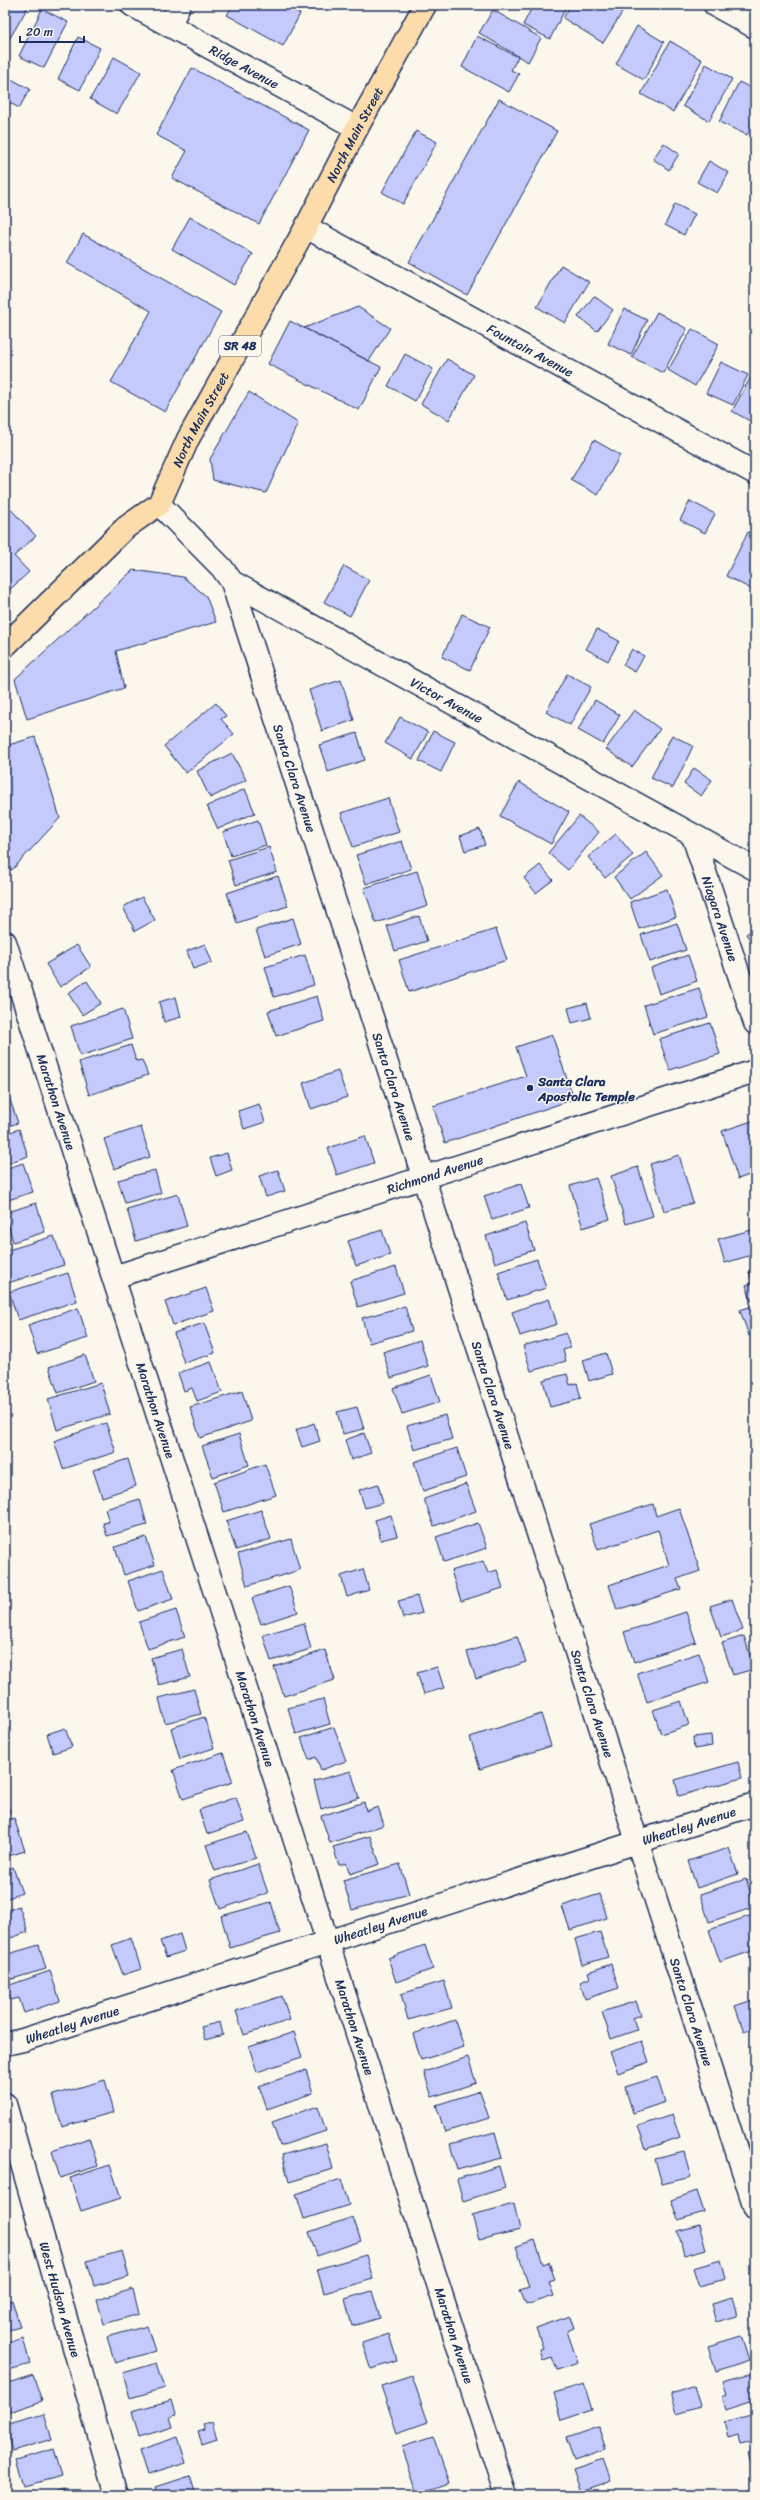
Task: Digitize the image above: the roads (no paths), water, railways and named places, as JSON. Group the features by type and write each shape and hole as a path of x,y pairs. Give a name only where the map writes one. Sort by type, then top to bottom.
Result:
{"main road":[{"name":"North Main Street","path":"159,504 188,439 306,228 357,128 425,5"},
{"path":"5,646 125,528 159,504"}],"street":[{"name":"Ridge Avenue","path":"132,5 357,128"},
{"path":"170,26 179,5"},
{"path":"715,5 755,27"},
{"name":"Fountain Avenue","path":"306,228 755,473"},
{"name":"Victor Avenue","path":"159,504 222,568 232,582 755,869"},
{"name":"Santa Clara Avenue","path":"232,582 422,1178 755,2208"},
{"name":"Niagara Avenue","path":"693,836 755,1023"},
{"name":"Marathon Avenue","path":"5,942 506,2495"},
{"name":"Richmond Avenue","path":"114,1277 755,1071"},
{"name":"Wheatley Avenue","path":"5,2044 23,2040 755,1804"},
{"name":"West Hudson Avenue","path":"5,2104 116,2495"}],"place":[{"name":"Santa Clara Apostolic Temple","path":"530,1088"}]}
